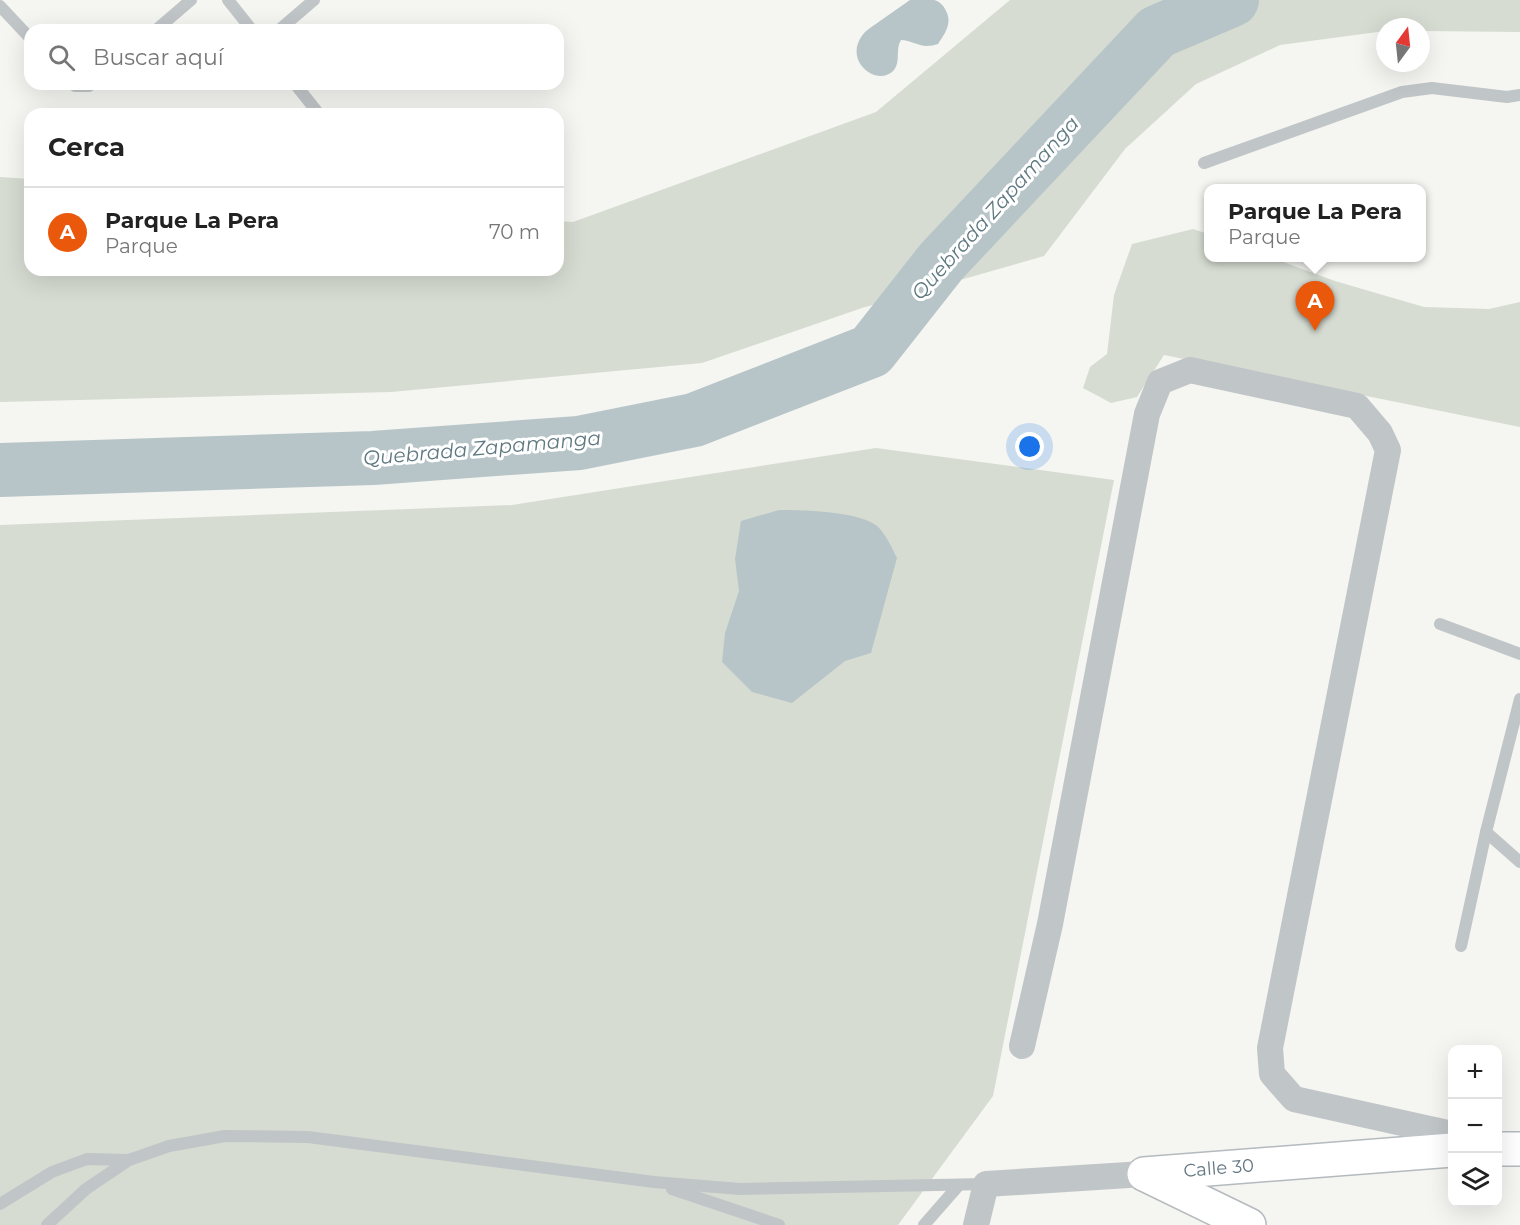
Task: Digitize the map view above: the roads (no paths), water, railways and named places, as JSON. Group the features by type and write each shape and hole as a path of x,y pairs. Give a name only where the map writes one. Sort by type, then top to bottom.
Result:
{"street":[{"path":"1022,1046 1050,924 1147,414 1160,382 1190,369 1358,406 1380,433 1388,450 1270,1048 1272,1074 1294,1099 1448,1133"},
{"name":"Calle 30","path":"986,1184 1448,1150"},
{"path":"1144,1174 1249,1225"},
{"path":"976,1225 986,1184"}],"lane":[{"path":"163,24 191,0"},
{"path":"228,0 247,24"},
{"path":"286,24 314,0"},
{"path":"0,6 24,32"},
{"path":"1204,163 1402,92 1432,88 1507,97 1520,95"},
{"path":"300,90 314,108"},
{"path":"1440,624 1520,654"},
{"path":"1461,946 1486,832 1520,699"},
{"path":"1486,832 1520,862"},
{"path":"47,1225 86,1189 129,1160 169,1146 225,1136 308,1137 654,1182 740,1189 986,1184"},
{"path":"0,1204 52,1172 87,1159 129,1160"},
{"path":"654,1182 779,1225"},
{"path":"924,1225 959,1185"}],"waterway":[{"name":"Quebrada Zapamanga","path":"0,470 373,458 579,443 694,420 871,351 941,262 1157,32 1232,0"}],"place":[{"name":"Parque La Pera","path":"1315,331"}]}
